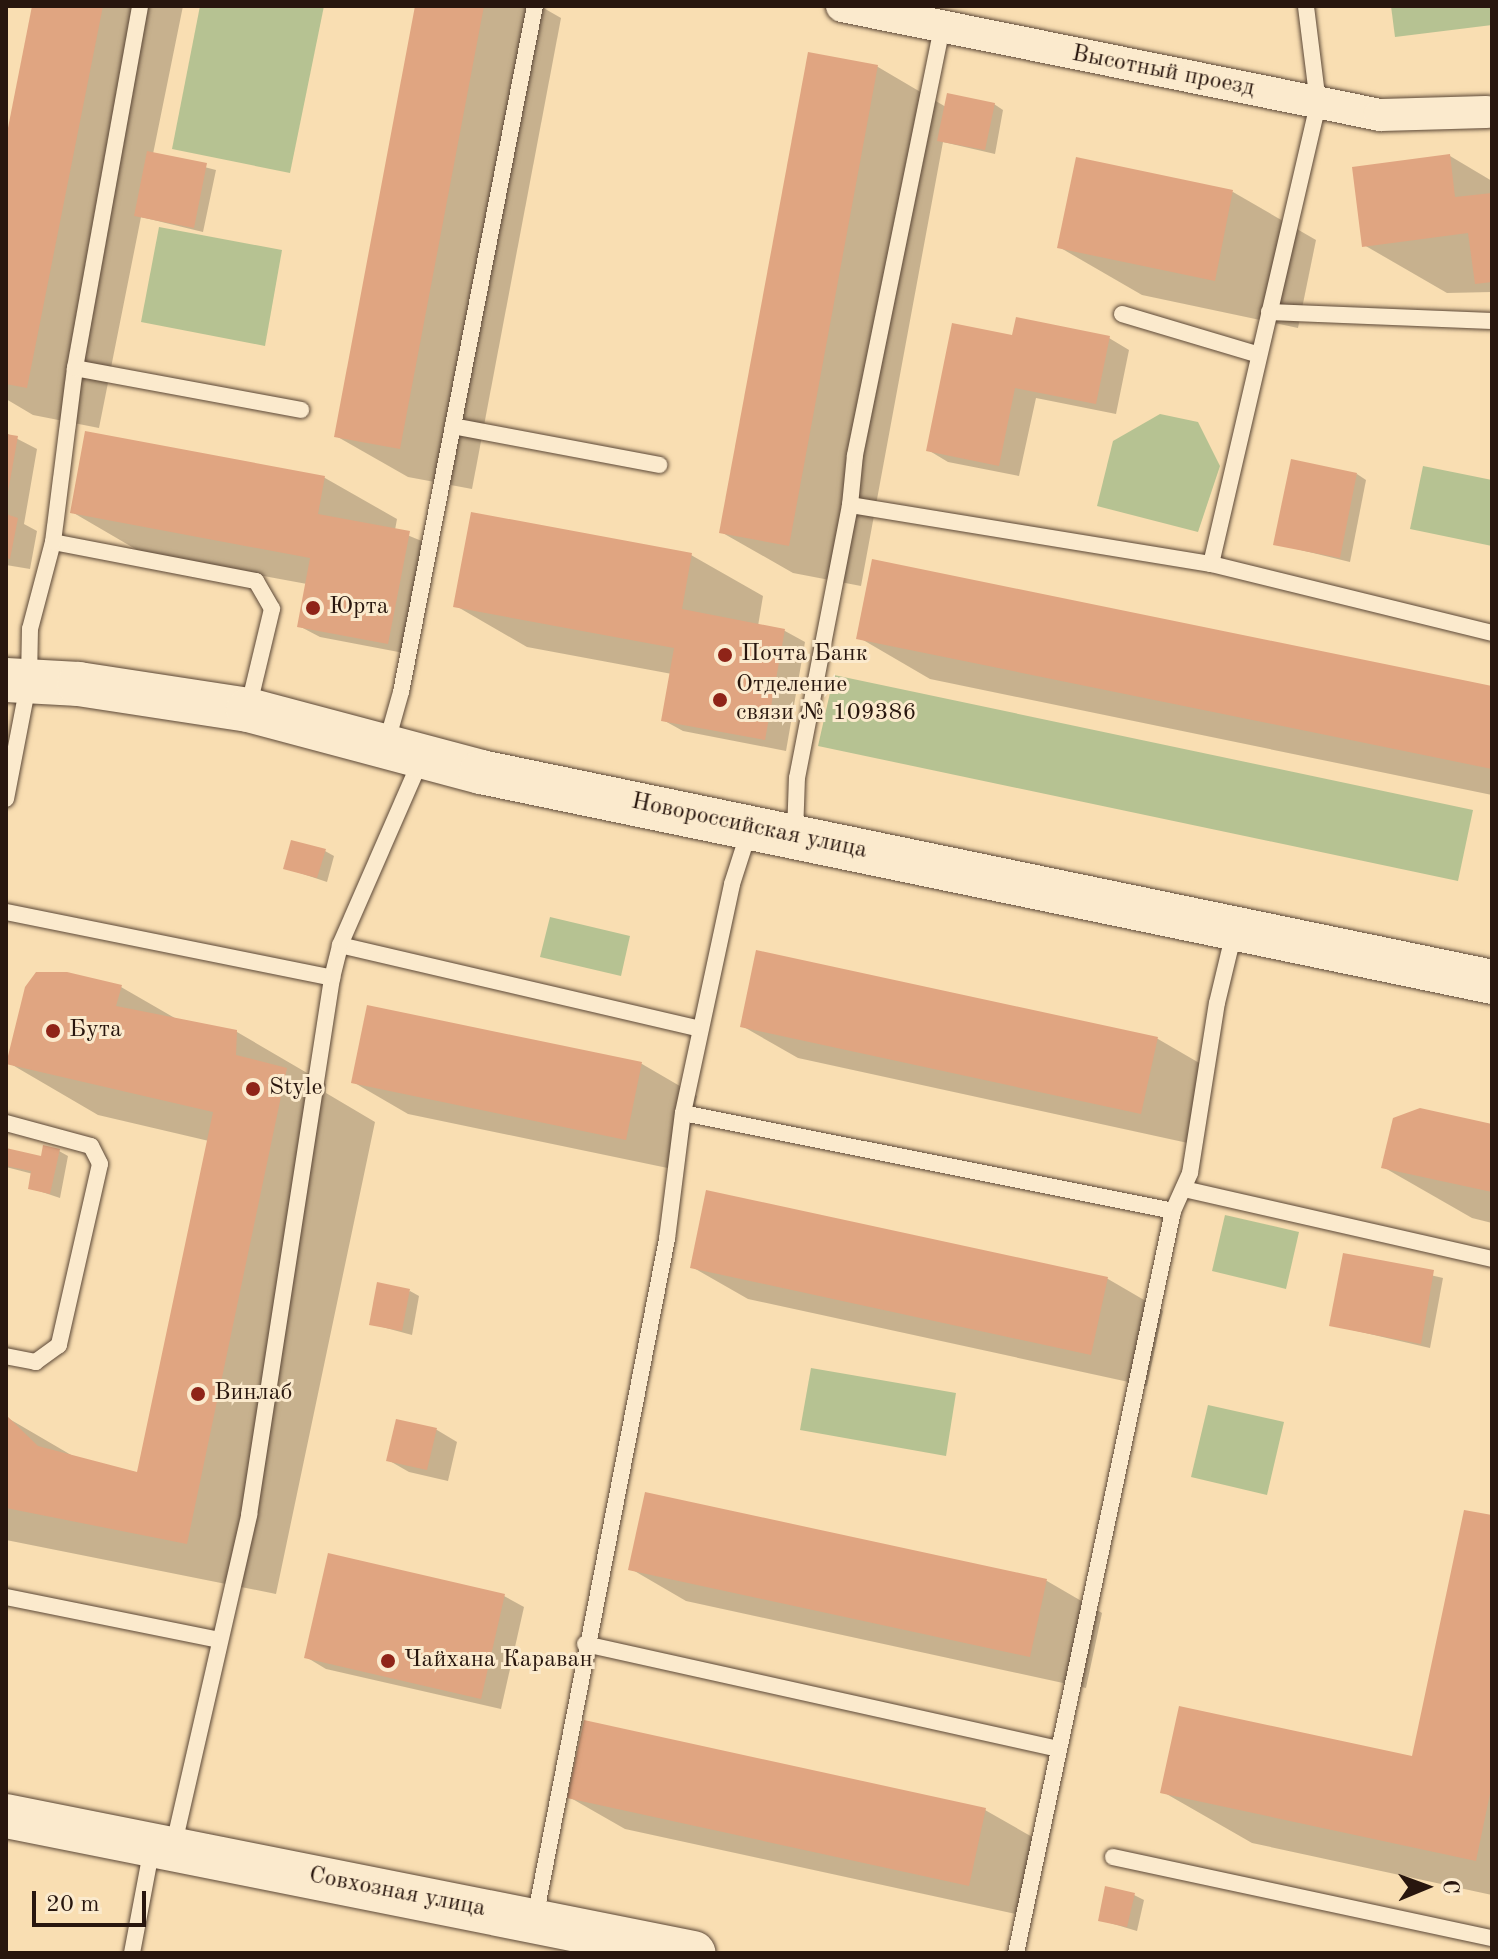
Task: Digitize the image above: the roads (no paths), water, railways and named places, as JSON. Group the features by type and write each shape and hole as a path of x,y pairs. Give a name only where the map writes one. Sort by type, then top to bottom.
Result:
{"street":[{"name":"Высотный проезд","path":"842,6 1380,115 1487,112"},
{"name":"Новороссийская улица","path":"18,680 248,710 404,752 1492,982"},
{"name":"Совхозная улица","path":"6,1816 693,1953"}],"lane":[{"path":"6,799 18,680 53,542 75,368 140,6"},
{"path":"132,1953 220,1640 249,1515 332,978 404,752 453,426 535,6"},
{"path":"1211,564 1256,354 1269,312 1318,103 1306,6"},
{"path":"795,836 797,778 850,505 855,455 942,28"},
{"path":"1269,312 1492,321"},
{"path":"1122,314 1256,354"},
{"path":"75,368 301,410"},
{"path":"453,426 659,465"},
{"path":"850,505 1211,564 1492,633"},
{"path":"53,542 256,581 272,609 248,710"},
{"path":"534,1920 585,1644 667,1239 683,1113 732,884 750,827"},
{"path":"6,912 332,978"},
{"path":"1016,1953 1173,1211 1184,1189 1235,930"},
{"path":"340,945 700,1029"},
{"path":"683,1113 1173,1211"},
{"path":"6,1123 91,1146 100,1164 59,1345 36,1362 6,1356"},
{"path":"1184,1189 1492,1259"},
{"path":"6,1597 220,1640"},
{"path":"585,1644 1057,1749"},
{"path":"1113,1857 1492,1938"}],"place":[{"name":"Юрта","path":"313,608"},
{"name":"Почта Банк","path":"725,655"},
{"name":"Отделение связи № 109386","path":"720,700"},
{"name":"Бута","path":"53,1031"},
{"name":"Style","path":"253,1089"},
{"name":"Винлаб","path":"198,1394"},
{"name":"Чайхана Караван","path":"388,1661"}]}
